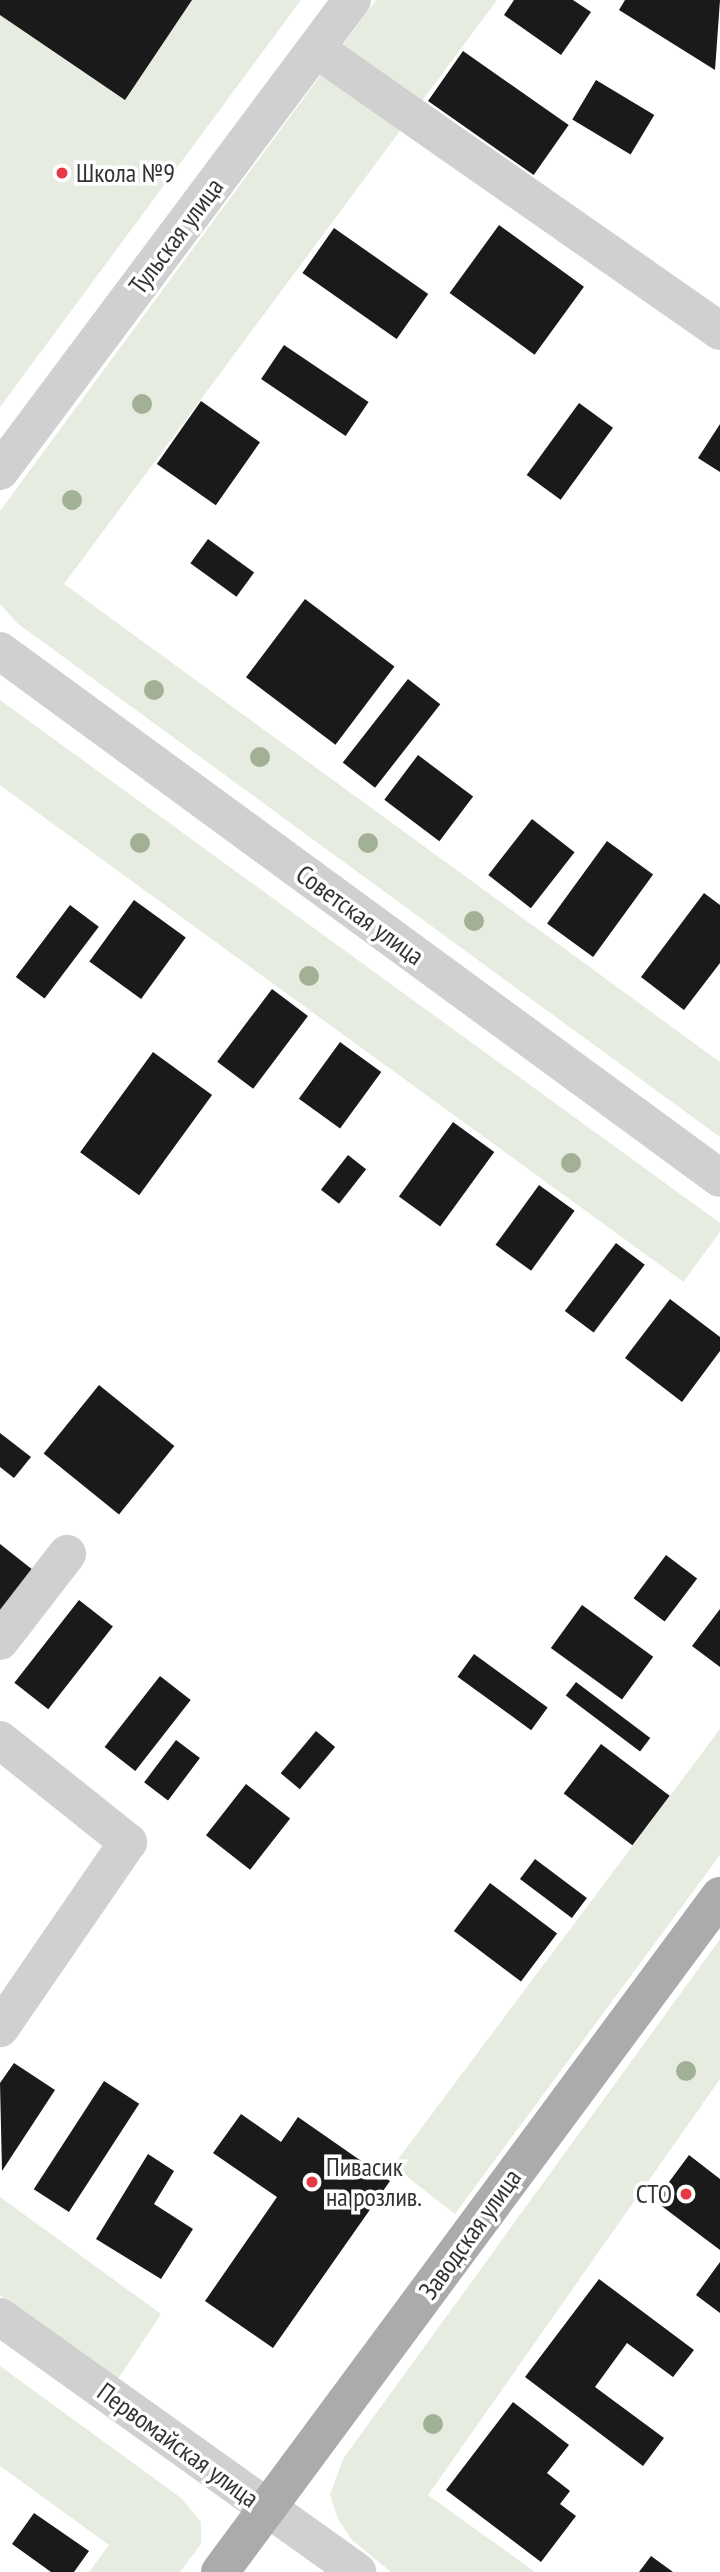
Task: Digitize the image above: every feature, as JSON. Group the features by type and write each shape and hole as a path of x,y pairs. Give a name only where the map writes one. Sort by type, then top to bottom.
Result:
{"main road":[{"name":"Заводская улица","path":"220,2572 720,1896"}],"street":[{"name":"Тульская улица","path":"0,471 352,0"},
{"path":"316,49 720,331"},
{"name":"Советская улица","path":"0,652 720,1178"},
{"path":"0,1641 67,1554"},
{"path":"0,1740 128,1842 0,2028"},
{"name":"Первомайская улица","path":"0,2317 357,2572"}],"shaded area":[{"name":"Школа №9","path":"0,0 301,0 0,407"},
{"path":"376,0 497,0 64,584 720,1062 720,1137 17,623 0,604 0,511"},
{"path":"0,700 720,1223 720,1232 684,1282 0,785"},
{"path":"720,1729 720,1855 455,2214 393,2166"},
{"path":"720,1939 720,2079 428,2495 535,2572 391,2572 352,2540 338,2519 330,2495 343,2459"},
{"path":"0,2197 161,2314 118,2379 0,2295"},
{"path":"0,2366 181,2498 201,2522 201,2544 180,2572 89,2572 109,2545 0,2466"}],"building":[{"path":"0,0 192,0 125,100 0,15"},
{"path":"514,0 573,0 591,12 561,55 504,15"},
{"path":"625,0 720,0 715,70 619,10"},
{"path":"463,51 569,125 534,175 428,101"},
{"path":"596,80 654,115 631,154 572,119"},
{"path":"499,225 584,287 535,355 450,293"},
{"path":"334,228 428,294 397,339 302,273"},
{"path":"284,345 369,402 346,436 261,379"},
{"path":"201,401 260,442 216,505 157,464"},
{"path":"579,403 613,428 561,500 527,475"},
{"path":"720,424 720,472 698,458"},
{"path":"208,539 254,573 236,597 190,563"},
{"path":"305,599 394,666 335,745 246,677"},
{"path":"408,679 440,704 375,788 343,763"},
{"path":"418,755 473,797 439,841 384,800"},
{"path":"532,819 575,852 531,908 488,875"},
{"path":"607,841 653,875 593,957 547,924"},
{"path":"704,893 720,905 720,963 684,1010 641,977"},
{"path":"134,900 186,938 141,999 89,961"},
{"path":"70,905 99,927 45,999 16,977"},
{"path":"272,989 308,1016 253,1089 217,1062"},
{"path":"340,1042 381,1072 340,1129 299,1099"},
{"path":"153,1052 212,1095 139,1195 80,1152"},
{"path":"453,1122 494,1152 440,1226 399,1196"},
{"path":"348,1155 366,1169 339,1204 321,1190"},
{"path":"539,1185 575,1211 531,1271 496,1245"},
{"path":"616,1243 645,1265 594,1333 565,1311"},
{"path":"670,1299 720,1337 720,1351 682,1402 625,1358"},
{"path":"99,1385 174,1446 119,1514 44,1453"},
{"path":"0,1433 31,1457 14,1478 0,1467"},
{"path":"0,1544 38,1574 0,1623"},
{"path":"666,1555 697,1578 665,1622 634,1598"},
{"path":"79,1600 113,1626 48,1709 14,1683"},
{"path":"582,1605 653,1657 622,1700 551,1648"},
{"path":"720,1609 720,1667 692,1646"},
{"path":"474,1654 548,1707 531,1730 458,1677"},
{"path":"160,1676 191,1700 135,1771 105,1747"},
{"path":"576,1682 650,1738 640,1752 566,1696"},
{"path":"316,1731 335,1747 300,1789 281,1773"},
{"path":"176,1740 200,1758 168,1800 144,1782"},
{"path":"601,1744 670,1796 632,1845 564,1794"},
{"path":"246,1784 290,1818 250,1870 206,1835"},
{"path":"535,1859 587,1898 572,1918 520,1879"},
{"path":"490,1883 557,1934 521,1981 454,1931"},
{"path":"14,2063 55,2090 2,2171 0,2083"},
{"path":"104,2081 139,2104 69,2212 34,2189"},
{"path":"241,2114 281,2142 298,2117 390,2181 273,2348 205,2301 277,2197 213,2153"},
{"path":"148,2154 174,2171 154,2204 193,2229 161,2279 96,2239"},
{"path":"689,2155 720,2179 720,2250 655,2201"},
{"path":"720,2262 720,2313 696,2295"},
{"path":"599,2279 694,2350 673,2377 627,2343 595,2387 664,2438 643,2466 525,2377"},
{"path":"513,2402 569,2445 547,2473 570,2491 560,2504 576,2516 541,2562 446,2490"},
{"path":"34,2513 89,2551 74,2572 51,2572 12,2544"},
{"path":"651,2556 673,2572 639,2572"}],"place":[{"name":"Школа №9","path":"62,173"},
{"name":"Пивасик на розлив.","path":"312,2182"},
{"name":"СТО","path":"686,2194"}]}
